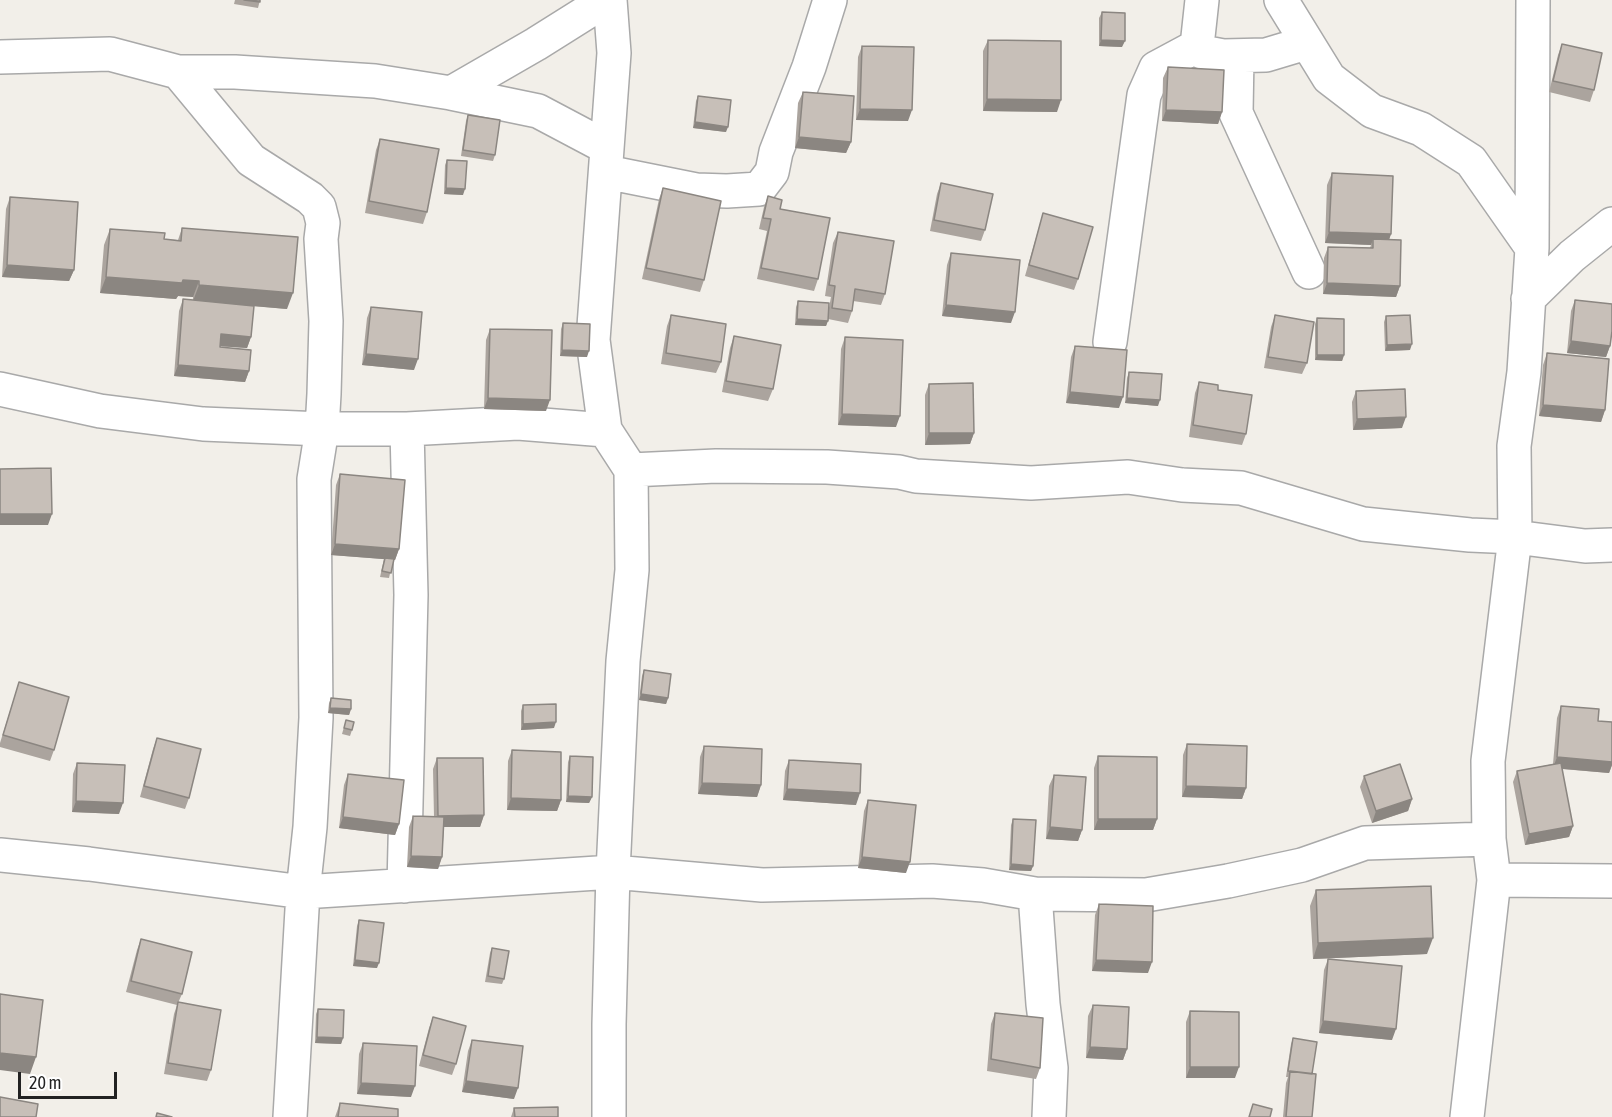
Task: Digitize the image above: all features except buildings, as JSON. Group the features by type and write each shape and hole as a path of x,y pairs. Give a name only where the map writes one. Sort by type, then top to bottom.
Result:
{"street":[{"path":"451,93 606,0"},
{"path":"609,1117 612,872 623,662 632,570 631,470 605,430 593,340 614,53 610,0"},
{"path":"0,57 110,54 178,72 235,72 375,81 451,93 538,111 606,160 696,190 759,189 772,172 776,152 809,67 831,0"},
{"path":"1202,0 1197,46 1202,52 1223,56 1266,55 1306,44"},
{"path":"1281,0 1329,78 1372,111 1421,129 1471,161 1532,248"},
{"path":"1467,1117 1494,880 1489,839 1488,761 1515,537 1514,446 1524,372 1532,248 1533,0"},
{"path":"1110,342 1144,95 1156,68 1197,46"},
{"path":"1237,56 1236,113 1309,272"},
{"path":"178,72 250,159 310,198 319,207 323,223 321,239 326,321 322,429 314,479 316,718 290,1117"},
{"path":"1528,298 1572,256 1612,224"},
{"path":"0,389 100,411 203,424 322,429 407,429 518,423 605,430"},
{"path":"405,886 411,595 407,429"},
{"path":"631,470 716,466 827,467 899,472 916,476 1031,483 1128,477 1182,485 1241,489 1363,524 1470,535 1515,537 1585,546 1612,545"},
{"path":"0,855 89,864 303,892 612,872 762,885 932,881 983,885 1035,894 1146,895 1302,865 1365,843 1489,839"},
{"path":"1494,880 1612,880"},
{"path":"1035,894 1043,1004 1051,1068 1049,1117"}]}
